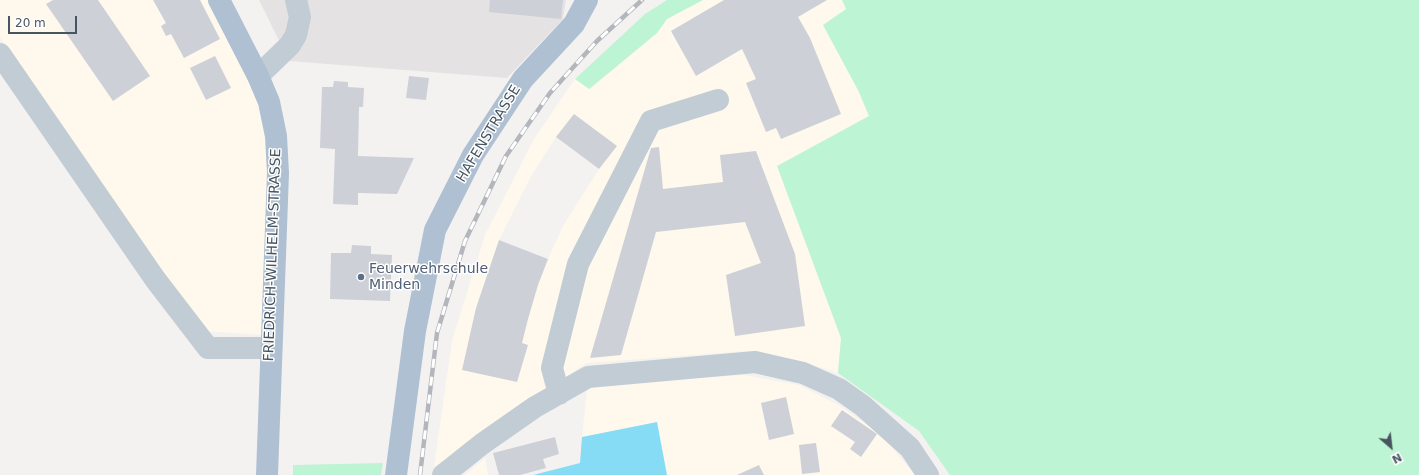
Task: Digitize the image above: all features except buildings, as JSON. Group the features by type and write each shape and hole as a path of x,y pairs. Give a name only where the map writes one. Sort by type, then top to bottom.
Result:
{"main road":[{"name":"FRIEDRICH-WILHELM-STRASSE","path":"219,0 258,76 269,102 276,136 278,173 270,348 267,475"},
{"name":"HAFENSTRASSE","path":"396,475 415,331 435,230 473,156 519,85 574,24 587,0"}],"street":[{"path":"258,76 290,45 296,35 300,17 296,0"},
{"path":"0,54 155,279 208,348 270,348"},
{"path":"559,394 552,368 578,264 651,122 718,100"},
{"path":"443,475 482,444 535,407 588,377 755,362 803,373 838,389 863,406 910,448 928,475"}],"shaded area":[{"path":"0,0 211,0 261,100 269,138 263,335 205,331 160,272 3,42 0,37"},
{"path":"259,0 566,0 563,19 507,78 289,61"},
{"path":"703,0 842,0 846,9 859,92 869,116 778,166 841,338 838,373 801,361 747,351 586,363 434,467 452,341 485,235 534,139 575,79 590,89 657,33 667,19","holes":["556,137 599,169 563,226 548,259 499,240 530,178"]},
{"path":"743,375 799,385 840,406 881,435 915,475 667,475 657,422 582,437 587,390 600,385"},
{"path":"485,458 488,475 465,475"}],"green space":[{"path":"667,0 703,0 667,19 657,33 589,89 575,79 645,14"},
{"path":"842,0 1419,0 1419,475 950,475 919,431 838,373 841,338 777,166 869,116 859,92 823,25 846,9"},
{"path":"383,463 381,475 293,475 293,465"}],"water":[{"path":"657,422 667,475 533,475 580,463 582,437"}],"railway":[{"path":"420,475 437,333 465,241 506,156 550,93 597,41 642,0"}],"place":[{"name":"Feuerwehrschule Minden","path":"361,277"}]}
